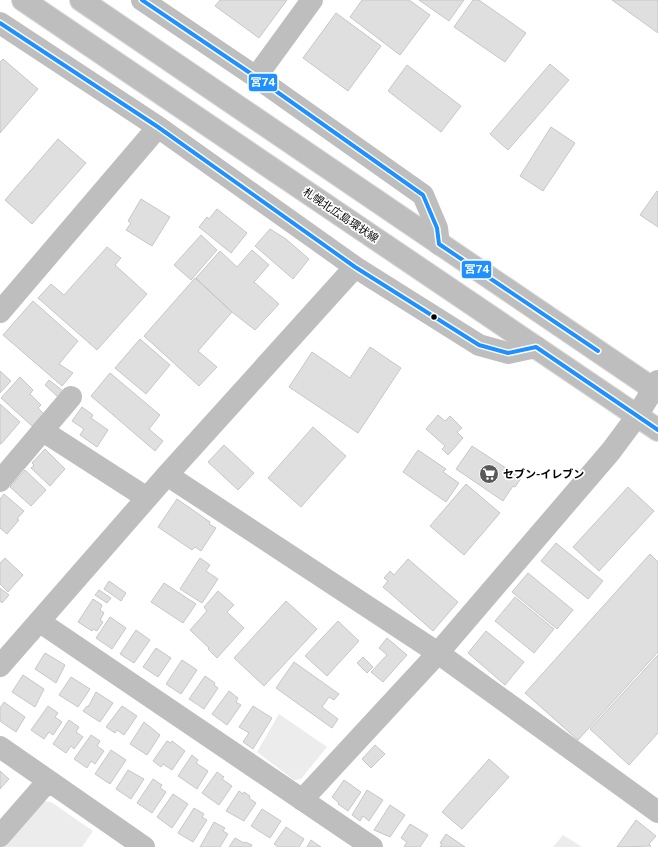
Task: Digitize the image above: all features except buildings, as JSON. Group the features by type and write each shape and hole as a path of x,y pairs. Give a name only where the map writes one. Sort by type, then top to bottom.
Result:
{"street":[{"name":"札幌北広島環状線","path":"23,0 658,430"},
{"path":"81,0 439,244 656,387 637,416 606,457 438,653 302,800"},
{"path":"142,0 256,77 424,196 437,228 439,244"},
{"path":"256,77 312,0"},
{"path":"0,23 158,126 355,267 479,345 508,353 536,347"},
{"path":"0,312 158,126"},
{"path":"0,666 167,475 355,267"},
{"path":"0,481 71,397"},
{"path":"43,431 147,498"},
{"path":"167,475 438,653 658,812"},
{"path":"40,622 372,847"},
{"path":"0,747 144,847"},
{"path":"0,836 48,781"}],"shaded area":[{"path":"279,714 327,747 301,779 294,780 257,752"},
{"path":"40,801 51,802 93,831 82,847 2,847"},
{"path":"563,835 582,847 553,847"}],"transit line":[{"name":"宮74","path":"142,0 256,77 423,195 437,228 439,244 598,351"},
{"name":"宮74","path":"0,23 158,127 355,267 479,345 508,353 536,347 658,430"}],"place":[{"name":"セブン-イレブン","path":"489,474"}]}
